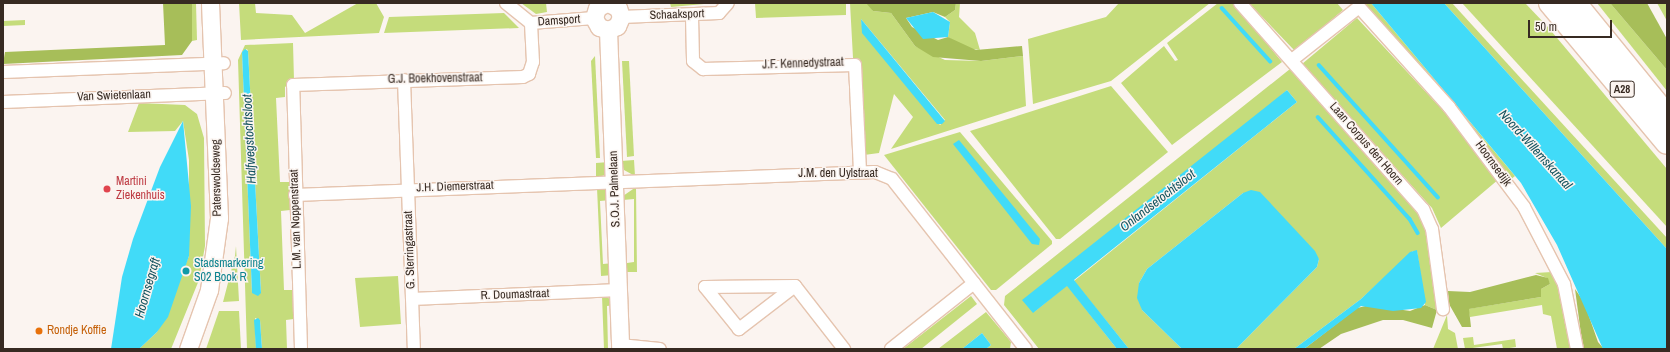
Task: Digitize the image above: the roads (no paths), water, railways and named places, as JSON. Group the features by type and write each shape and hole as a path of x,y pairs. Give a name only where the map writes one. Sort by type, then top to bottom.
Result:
{"highway":[{"name":"A28","path":"1540,3 1577,35"},
{"name":"A28","path":"1550,3 1667,143"},
{"name":"A28","path":"1574,3 1667,116"},
{"name":"A28","path":"1584,3 1608,45"}],"main road":[{"name":"Paterswoldseweg","path":"200,349 216,308 226,244 229,194 218,63 210,3"},
{"name":"Paterswoldseweg","path":"218,63 221,3"},
{"path":"607,3 618,8 621,16 617,26 608,30 600,27 594,18 597,8 607,3"},
{"name":"S.O.J. Palmelaan","path":"608,30 615,181 620,347"},
{"name":"Paterswoldseweg","path":"188,349 204,308 216,244 219,192 220,93"}],"street":[{"name":"Damsport","path":"506,3 531,23 594,18"},
{"name":"Schaaksport","path":"621,16 692,16 719,13 728,3"},
{"name":"Laan Corpus den Hoorn","path":"1240,3 1423,209 1432,229 1443,309"},
{"name":"Hoornsedijk","path":"1292,60 1359,7 1449,106 1524,207 1564,284 1577,349"},
{"name":"J.F. Kennedystraat","path":"692,16 696,66 854,65 860,172"},
{"name":"G.J. Boekhovenstraat","path":"290,88 296,83 523,77 529,74 533,62 531,23"},
{"path":"3,72 218,63"},
{"name":"G. Sterringastraat","path":"404,80 414,349"},
{"name":"L.M. van Noppenstraat","path":"290,88 301,349"},
{"name":"Van Swietenlaan","path":"3,102 220,93"},
{"name":"J.M. den Uylstraat","path":"615,181 875,172 892,179 1023,348"},
{"name":"J.H. Diemerstraat","path":"295,195 408,188 615,181"},
{"path":"891,349 974,283"},
{"path":"795,286 739,330 705,287 786,284 795,286 844,349"},
{"name":"R. Doumastraat","path":"412,299 618,290"},
{"path":"620,347 660,349"}],"water":[{"name":"Noord-Willemskanaal","path":"1371,3 1444,3 1667,249 1667,349 1603,349 1557,245 1521,183"},
{"path":"933,12 950,22 948,37 923,39 906,18"},
{"path":"861,19 945,121 942,124 937,124 862,33"},
{"name":"Halfwegstochtsloot","path":"245,49 248,51 261,293 258,296 252,293 242,52"},
{"name":"Onlandsetochtsloot","path":"1287,90 1297,102 1074,280 1129,349 1117,349 1067,286 1033,313 1022,300"},
{"name":"Hoornsegraft","path":"183,121 191,206 189,256 168,317 157,332 139,349 111,349 122,277 133,239 160,167"},
{"path":"959,140 1040,239 1039,245 1032,244 953,144"},
{"path":"1251,190 1260,192 1315,251 1319,259 1317,267 1236,349 1182,349 1142,310 1137,298 1139,283 1147,269 1243,193"},
{"path":"1417,250 1426,302 1421,308 1393,311 1361,306 1304,349 1294,349 1361,299 1410,252"},
{"path":"258,318 260,320 262,349 256,349 254,320"},
{"path":"982,333 991,345 986,349 962,349"}],"waterway":[{"path":"1222,8 1270,61"},
{"path":"1319,65 1438,197"},
{"path":"1318,117 1410,219 1418,233"}],"place":[{"name":"Martini Ziekenhuis","path":"107,189"},
{"name":"Stadsmarkering S02 Book R","path":"186,271"},
{"name":"Rondje Koffie","path":"39,331"}]}
